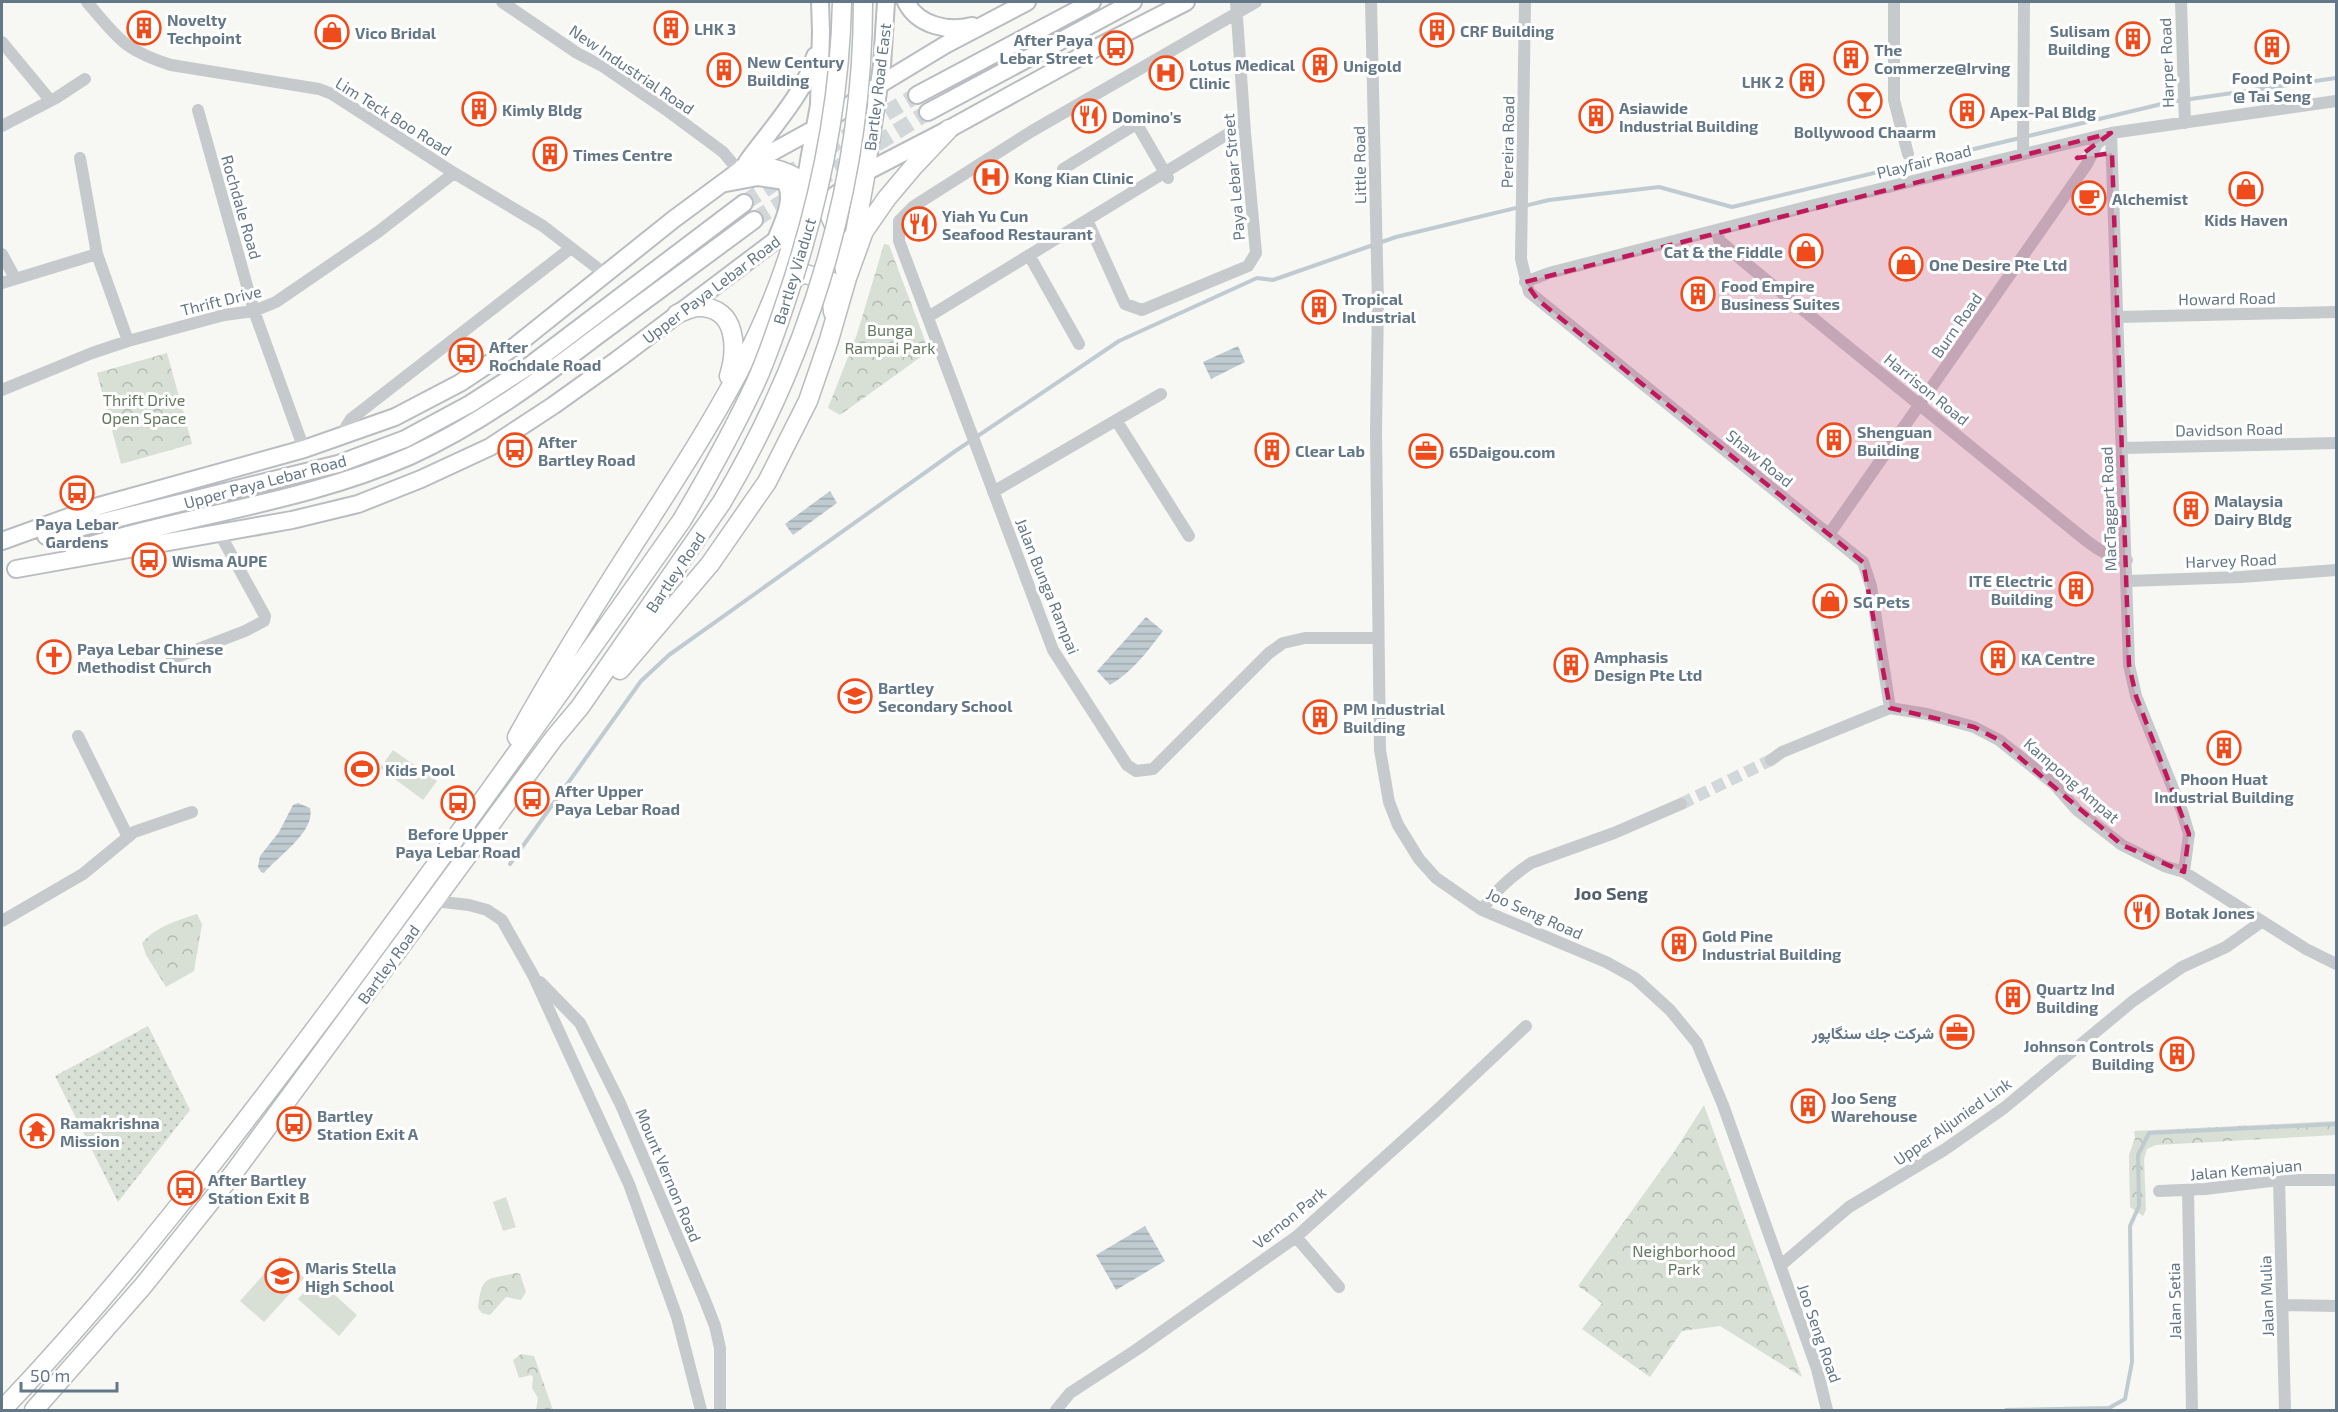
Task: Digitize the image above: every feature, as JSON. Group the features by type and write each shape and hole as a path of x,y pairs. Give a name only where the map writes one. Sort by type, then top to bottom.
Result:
{"highway":[{"name":"Bartley Viaduct","path":"682,520 722,452 756,382 802,252 822,172 838,87 842,2"},
{"name":"Bartley Viaduct","path":"722,502 749,455 790,369 826,266 844,191 857,113 863,2"},
{"path":"580,707 591,701 602,690 710,564 767,482 808,401 864,231 887,198 949,129"},
{"path":"741,169 770,168 805,183 824,202 840,236 847,278"},
{"path":"847,278 866,172"},
{"path":"505,770 512,746 530,714 731,388 764,324 798,222"},
{"path":"775,296 802,273 830,281 834,320"},
{"path":"677,314 697,306 710,308 720,314 730,327 734,340 734,357 722,401"},
{"name":"Bartley Road","path":"34,1410 143,1286 235,1171 554,738 580,707 722,502"},
{"name":"Bartley Road","path":"2,1410 51,1356 213,1165 505,770 682,520"}],"main road":[{"path":"798,222 819,105 821,32 819,2"},
{"name":"Bartley Road East","path":"866,172 879,85 886,2"},
{"path":"906,2 916,15 946,29 961,29 999,16"},
{"name":"Upper Paya Lebar Road","path":"2,541 99,506 304,449 345,435 395,417 460,383 514,347 741,169 816,128 879,85 945,45 1027,2"},
{"path":"917,95 1092,2"},
{"path":"928,112 1133,2"},
{"name":"Upper Paya Lebar Road","path":"9,572 292,520 358,504 490,447 554,405 866,172 1186,2"},
{"path":"741,169 812,69 821,32"},
{"path":"719,184 758,177 785,182 788,187 788,208 777,238"},
{"name":"Upper Paya Lebar Road","path":"2,547 338,464 405,439 470,404 529,366 744,203"},
{"name":"Upper Paya Lebar Road","path":"9,572 124,535 342,482 410,455 476,422 538,381 754,220"}],"street":[{"name":"Lim Teck Boo Road","path":"87,2 117,37 142,54 171,64 319,89 332,94 454,173 543,226 605,274"},
{"name":"New Industrial Road","path":"502,2 577,53 604,67 723,152 741,169"},
{"path":"1236,7 1256,2"},
{"name":"Little Road","path":"1371,2 1378,329"},
{"name":"Pereira Road","path":"1525,2 1521,259 1525,282"},
{"path":"1894,2 1894,100 1908,154"},
{"path":"2023,148 2024,2"},
{"name":"Harper Road","path":"2181,2 2185,123"},
{"name":"Paya Lebar Street","path":"1087,220 1125,304 1132,308 1142,310 1248,266 1256,253 1236,7"},
{"name":"Jalan Bunga Rampai","path":"1236,7 972,168 914,206 899,221 899,241 1053,650 1127,765 1136,771 1153,769 1269,653 1283,644 1305,638 1378,638"},
{"path":"2,42 50,100"},
{"path":"2,126 85,79"},
{"name":"Playfair Road","path":"1525,282 1549,273 2023,148 2111,133 2337,102"},
{"name":"Rochdale Road","path":"198,110 254,311 304,449"},
{"path":"928,317 1087,220 1167,176 1244,124"},
{"path":"1063,169 1133,126 1137,126 1167,176"},
{"name":"MacTaggart Road","path":"2111,133 2128,581 2129,665 2136,696 2189,834 2184,873"},
{"name":"Burn Road","path":"1830,533 2087,165 2097,144 2111,133"},
{"name":"Burn Road","path":"2087,165 2102,155 2112,153"},
{"path":"80,158 97,254 128,341"},
{"name":"Thrift Drive","path":"2,390 92,353 128,341 224,315 254,311 282,300 378,232 454,173"},
{"name":"Harrison Road","path":"1718,230 1719,240 1743,261 2099,550 2113,558 2127,560"},
{"name":"Upper Paya Lebar Road","path":"345,435 351,419 571,248"},
{"path":"2,254 15,278"},
{"path":"2,283 97,254"},
{"path":"1029,255 1079,344"},
{"name":"Shaw Road","path":"1525,282 1529,292 1538,300 1830,533 1863,562 1871,586 1890,708"},
{"name":"Howard Road","path":"2118,317 2337,312"},
{"name":"Joo Seng Road","path":"1378,329 1376,431 1380,750 1389,802 1398,825 1419,859 1436,878 1451,890 1482,910 1606,962 1635,978 1670,1010 1696,1043 1723,1105 1817,1369 1827,1410"},
{"path":"993,492 1161,394"},
{"path":"1116,420 1189,536"},
{"name":"Davidson Road","path":"2123,448 2337,443"},
{"path":"172,659 264,621 265,616 220,534"},
{"name":"Harvey Road","path":"2128,581 2241,577 2337,570"},
{"path":"1771,760 1782,752 1890,708"},
{"name":"Kampong Ampat","path":"1890,708 1927,714 1974,727 1999,740 2054,784 2077,810 2122,845 2164,866 2184,873 2306,949 2337,964"},
{"path":"78,736 128,837"},
{"path":"1482,910 1488,901 1520,870 1531,863 1614,833 1681,804"},
{"path":"2,921 83,874 128,837 143,828 192,812"},
{"name":"Mount Vernon Road","path":"434,901 469,905 487,910 502,920 533,975 629,1184 677,1317 701,1409"},
{"name":"Upper Aljunied Link","path":"1780,1266 1850,1207 1944,1150 2004,1108 2133,1001 2182,967 2226,947 2261,922"},
{"name":"Mount Vernon Road","path":"533,975 580,1023 620,1103 715,1326 720,1348 720,1408"},
{"name":"Vernon Park","path":"1056,1410 1070,1393 1136,1350 1296,1237 1526,1026"},
{"name":"Jalan Kemajuan","path":"2159,1191 2279,1180 2337,1180"},
{"name":"Jalan Mulia","path":"2279,1180 2285,1410"},
{"name":"Jalan Setia","path":"2188,1190 2192,1410"},
{"path":"1296,1237 1339,1287"},
{"path":"2283,1305 2337,1306"},
{"path":"701,1409 720,1408"}],"highlighted area":[{"path":"2111,133 2077,158 2112,153 2129,665 2136,696 2189,834 2184,872 2122,845 1999,740 1974,727 1890,708 1863,562 1538,300 1525,282"}],"green space":[{"name":"Bunga Rampai Park","path":"884,244 889,245 929,351 840,415 828,408 857,334"},
{"name":"Thrift Drive Open Space","path":"167,353 192,444 121,464 97,373"},
{"path":"393,750 437,781 423,800 380,768"},
{"path":"197,914 202,924 194,971 166,987 146,955 142,943 160,928"},
{"path":"148,1026 190,1110 118,1202 55,1076"},
{"name":"Neighborhood Park","path":"1704,1105 1802,1377 1720,1326 1682,1331 1650,1377 1582,1329 1602,1303 1578,1286 1676,1149"},
{"path":"2336,1121 2336,1135 2156,1145 2147,1149 2144,1159 2146,1210 2143,1216 2130,1207 2129,1155 2135,1138 2134,1131"},
{"path":"506,1197 516,1227 503,1231 493,1202"},
{"path":"280,1256 304,1278 264,1322 240,1301"},
{"path":"520,1274 526,1292 521,1300 506,1297 490,1315 482,1313 478,1308 484,1284 491,1278"},
{"path":"316,1278 357,1315 339,1336 298,1299"},
{"path":"521,1354 534,1356 553,1410 536,1410 538,1398 532,1388 533,1377 531,1375 519,1378 513,1360"}],"shaded area":[{"path":"1238,346 1245,362 1211,379 1203,362"},
{"path":"830,491 837,503 793,535 785,524"},
{"path":"1146,617 1163,631 1132,668 1110,685 1097,671"},
{"path":"298,803 310,808 307,826 302,835 264,873 261,872 258,867 260,856 279,832 293,805"},
{"path":"1145,1226 1165,1261 1116,1290 1096,1255"}],"waterway":[{"path":"510,864 641,681 669,655 954,452 1119,341 1257,278 1273,280 1396,237 1549,200 1659,187 1732,207 2170,102 2336,78"},
{"path":"2006,1410 2109,1408 2125,1399 2132,1362 2130,1226 2139,1206 2138,1155 2149,1133 2336,1124"}],"tunnel":[{"path":"744,203 842,139 917,95"},
{"path":"754,220 928,112"},
{"path":"1681,804 1771,760"}],"place":[{"name":"Novelty Techpoint","path":"144,28"},
{"name":"LHK 3","path":"671,28"},
{"name":"CRF Building","path":"1437,30"},
{"name":"Vico Bridal","path":"332,32"},
{"name":"Sulisam Building","path":"2133,39"},
{"name":"Food Point @ Tai Seng","path":"2272,47"},
{"name":"After Paya Lebar Street","path":"1116,48"},
{"name":"The Commerze@Irving","path":"1851,58"},
{"name":"Unigold","path":"1320,65"},
{"name":"New Century Building","path":"724,70"},
{"name":"Lotus Medical Clinic","path":"1166,73"},
{"name":"LHK 2","path":"1807,81"},
{"name":"Bollywood Chaarm","path":"1865,101"},
{"name":"Kimly Bldg","path":"479,109"},
{"name":"Apex-Pal Bldg","path":"1967,111"},
{"name":"Domino's","path":"1089,116"},
{"name":"Asiawide Industrial Building","path":"1596,116"},
{"name":"Times Centre","path":"550,154"},
{"name":"Kong Kian Clinic","path":"991,177"},
{"name":"Kids Haven","path":"2246,189"},
{"name":"Alchemist","path":"2089,198"},
{"name":"Yiah Yu Cun Seafood Restaurant","path":"919,224"},
{"name":"Cat & the Fiddle","path":"1806,251"},
{"name":"One Desire Pte Ltd","path":"1906,264"},
{"name":"Food Empire Business Suites","path":"1698,294"},
{"name":"Tropical Industrial","path":"1319,307"},
{"name":"After Rochdale Road","path":"466,355"},
{"name":"Shenguan Building","path":"1834,440"},
{"name":"After Bartley Road","path":"515,450"},
{"name":"Clear Lab","path":"1272,450"},
{"name":"65Daigou.com","path":"1426,451"},
{"name":"Paya Lebar Gardens","path":"77,493"},
{"name":"Malaysia Dairy Bldg","path":"2191,509"},
{"name":"Wisma AUPE","path":"149,560"},
{"name":"ITE Electric Building","path":"2076,589"},
{"name":"SG Pets","path":"1830,601"},
{"name":"Paya Lebar Chinese Methodist Church","path":"54,657"},
{"name":"KA Centre","path":"1998,658"},
{"name":"Amphasis Design Pte Ltd","path":"1571,665"},
{"name":"Bartley Secondary School","path":"855,696"},
{"name":"PM Industrial Building","path":"1320,717"},
{"name":"Phoon Huat Industrial Building","path":"2224,748"},
{"name":"Kids Pool","path":"362,769"},
{"name":"After Upper Paya Lebar Road","path":"532,799"},
{"name":"Before Upper Paya Lebar Road","path":"458,803"},
{"name":"Botak Jones","path":"2142,912"},
{"name":"Gold Pine Industrial Building","path":"1679,944"},
{"name":"Quartz Ind Building","path":"2013,997"},
{"name":"شركت جك سنگاپور","path":"1957,1032"},
{"name":"Johnson Controls Building","path":"2177,1054"},
{"name":"Joo Seng Warehouse","path":"1808,1106"},
{"name":"Bartley Station Exit A","path":"294,1124"},
{"name":"Ramakrishna Mission","path":"37,1131"},
{"name":"After Bartley Station Exit B","path":"185,1188"},
{"name":"Maris Stella High School","path":"282,1276"}],"district":[{"name":"Joo Seng","path":"1611,893"}]}
